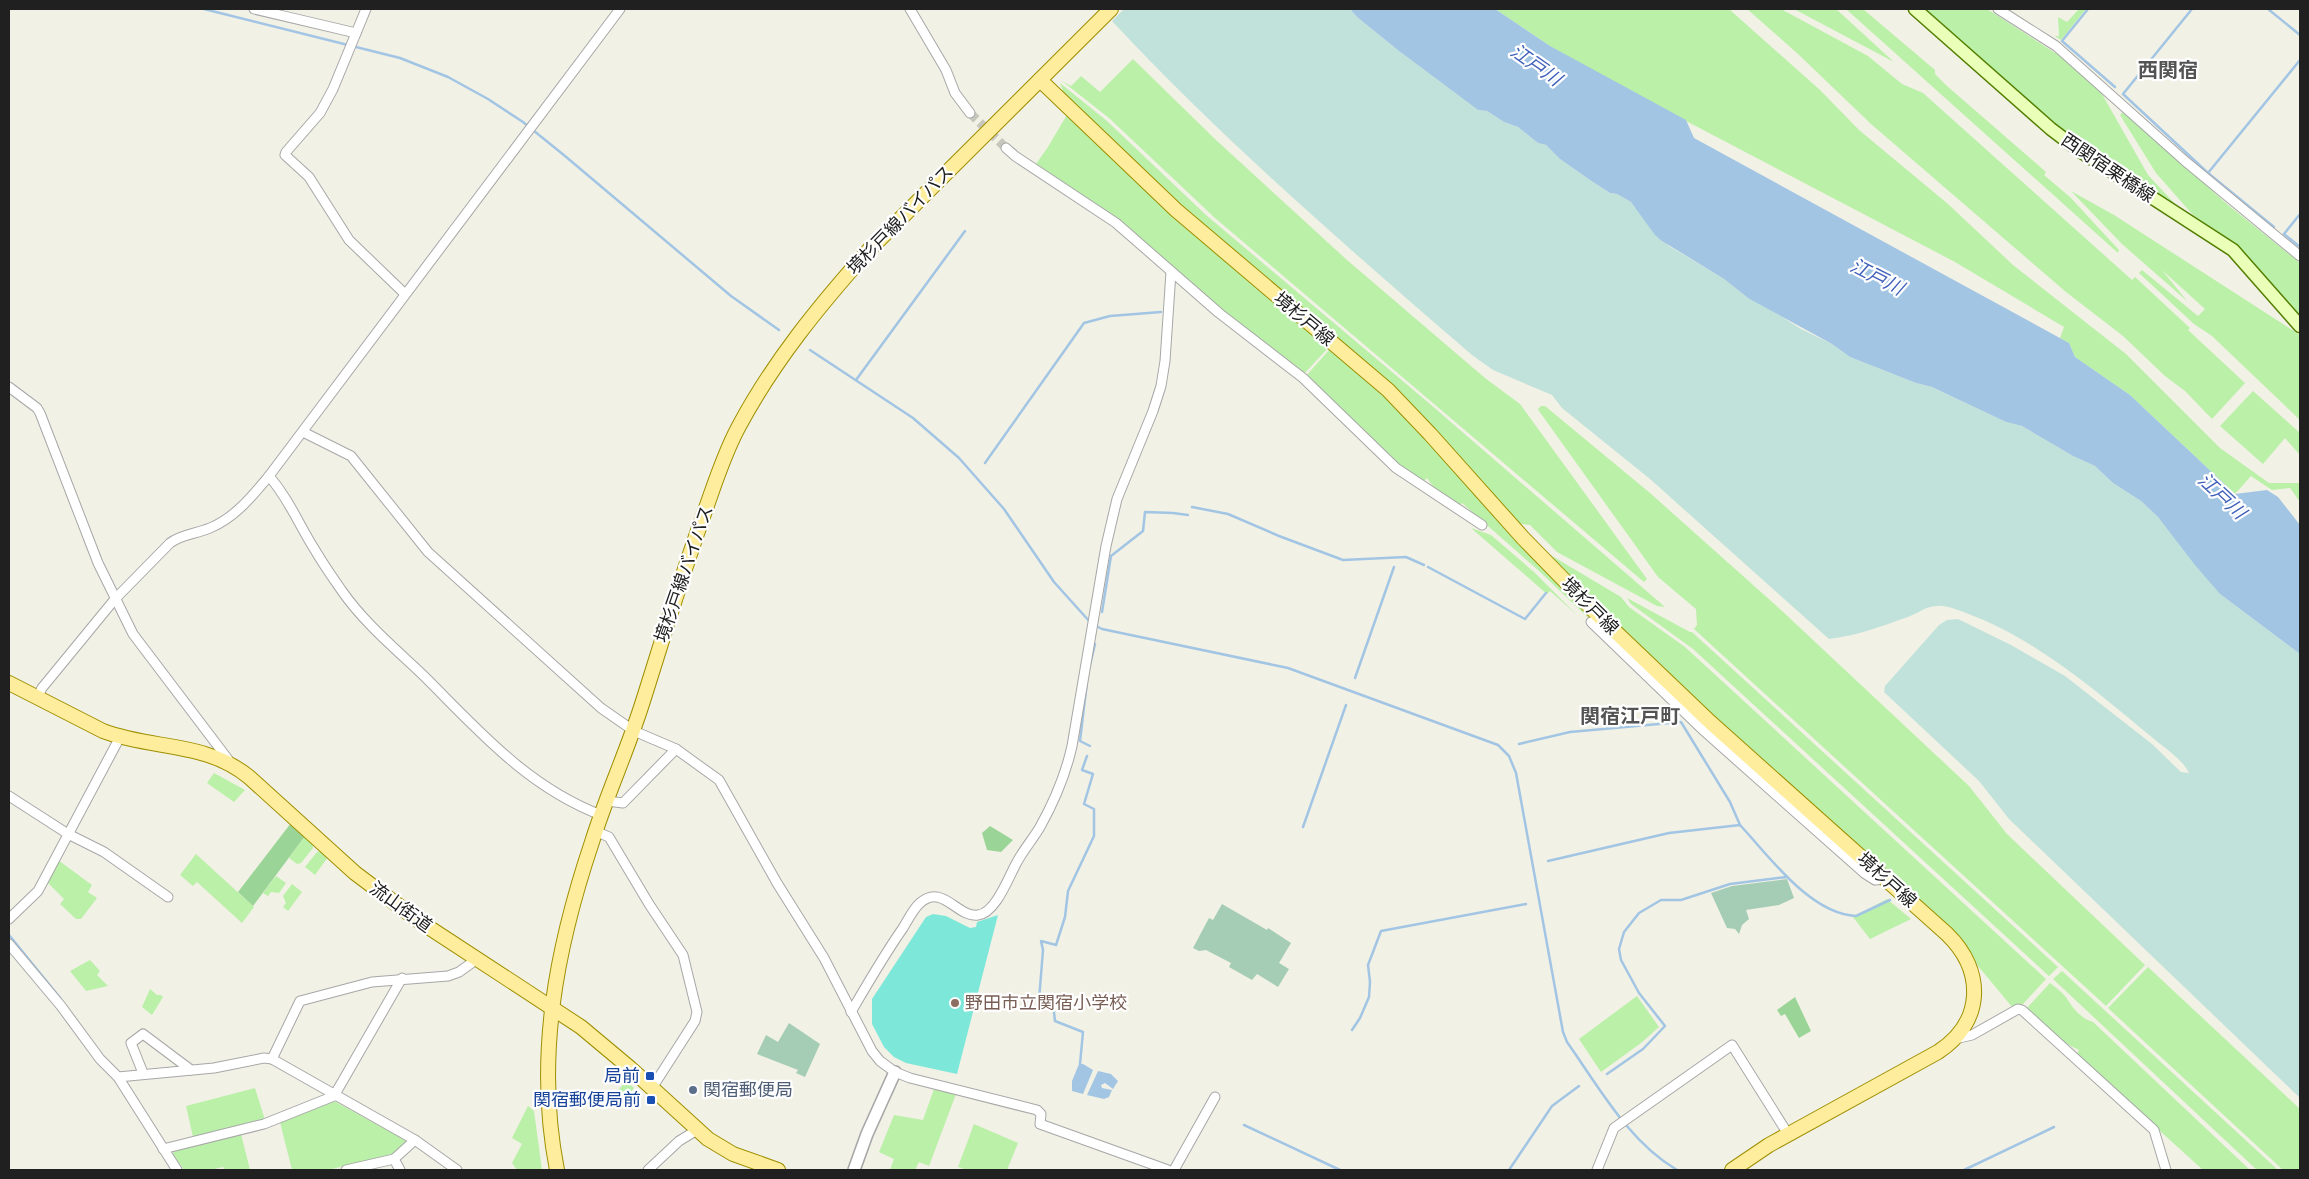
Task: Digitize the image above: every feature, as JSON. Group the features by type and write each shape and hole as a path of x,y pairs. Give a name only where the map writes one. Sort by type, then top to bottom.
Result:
{"main road":[{"path":"1040,80 1111,9"},
{"name":"西関宿栗橋線","path":"1915,9 2051,130 2080,152 2233,250 2300,326"},
{"name":"境杉戸線バイパス","path":"557,1170 547,1091 547,1060 551,1007 562,944 595,831 634,731 665,629 718,473 737,429 759,392 805,325 849,272 1040,80"},
{"name":"境杉戸線","path":"1040,80 1196,228 1388,390 1530,545 1594,610 1710,722 1955,943 1969,964 1974,981 1974,997 1970,1014 1955,1039 1938,1052 1788,1134 1732,1170"},
{"name":"流山街道","path":"9,682 103,731 120,737 212,754 230,763 249,777 355,873 419,921 581,1027 652,1088 696,1130 733,1154 778,1170"}],"street":[{"path":"254,9 355,36"},
{"path":"366,9 333,89 320,113 285,155 309,177 349,240 405,294"},
{"path":"38,698 42,688 115,599 170,543 179,537 210,528 220,523 236,512 269,476 620,9"},
{"path":"910,9 946,70 955,93 970,114"},
{"path":"1998,9 2062,51 2185,161 2300,256"},
{"path":"1006,148 1022,161 1116,222 1171,272 1303,378 1396,468 1482,525"},
{"path":"852,1012 882,957 921,902 932,897 943,898 969,914 978,915 990,909 1000,895 1022,853 1040,827 1069,761 1106,546 1117,499 1153,411 1161,386 1165,361 1171,272"},
{"path":"9,387 37,408 40,413 98,563 138,644 230,763"},
{"path":"303,432 351,456 428,552 601,708 634,731 676,749 719,780 777,883 824,958 872,1051 880,1061 895,1072 910,1078 1037,1110 1041,1114 1040,1124 1168,1170"},
{"path":"269,476 288,499 314,550 342,591 390,643 482,735 519,769 587,810 601,815"},
{"path":"1591,622 1704,731 1857,867 1875,880 1886,879"},
{"path":"9,919 38,891 120,737"},
{"path":"607,800 623,803 676,749"},
{"path":"9,796 68,834 104,852 168,897"},
{"path":"595,831 609,837 649,904 683,955 688,970 697,1012 695,1021 652,1088"},
{"path":"9,944 61,1006 100,1059 118,1077 178,1170"},
{"path":"272,1059 300,1001 372,982 402,978 448,976 459,972 477,959"},
{"path":"163,1149 264,1124 334,1096 402,978"},
{"path":"1955,1039 1972,1035 2018,1010 2022,1010 2154,1130 2166,1170"},
{"path":"143,1073 131,1043 142,1034 191,1070"},
{"path":"1597,1170 1614,1128 1627,1117 1732,1045 1788,1134"},
{"path":"118,1077 143,1073 214,1068 264,1058 272,1059 334,1096 415,1140 457,1170"},
{"path":"854,1170 866,1134 895,1072"},
{"path":"1174,1170 1214,1097"},
{"path":"648,1170 679,1141 696,1130"},
{"path":"346,1170 394,1159 415,1140"},
{"path":"394,1159 400,1170"}],"green space":[{"path":"1495,9 1729,9 1820,90 1859,130 1948,204 2013,265 2126,354 2220,448 2269,483 2300,483 2300,502 2290,488 2272,490 2251,476 2235,494 2130,395 2075,357 2069,343 2060,338 2064,327 1955,262 1625,89 1550,46"},
{"path":"1747,9 1781,9 1868,56 1902,84 1923,93 2132,280 2135,277 2245,383 2212,419 2185,391 2165,376 2123,336 2066,292 1871,124 1798,54"},
{"path":"1794,9 1836,9 1894,62"},
{"path":"1846,9 1863,9 1935,70 1935,74 1947,86 2046,172 2044,175 2070,197 2119,250 2118,253"},
{"path":"1924,9 1987,9 2066,60 2098,87 2148,175 2176,205 2088,149 2037,112"},
{"path":"2079,9 2086,9 2061,40 2055,36 2059,36 2058,17 2067,22"},
{"path":"1133,59 1216,140 1347,260 1485,378 1520,404 1647,579 1644,582 1215,218 1109,118 1062,81 1071,86 1081,76 1100,92"},
{"path":"1060,83 1107,121 1206,215 1430,404 1665,607 1657,606 1557,552 1530,525 1515,523 1470,473 1191,216 1064,94"},
{"path":"2124,111 2228,205 2300,263 2300,319 2238,247 2193,215 2156,173 2120,115"},
{"path":"1068,113 1329,347 1303,375 1223,311 1116,217 1036,164"},
{"path":"2071,191 2114,215 2300,335 2300,420 2212,336 2194,324 2139,273 2142,270 2198,316 2205,309 2162,270 2187,301 2122,244"},
{"path":"1330,349 1392,403 1493,514 1687,712 1538,570 1462,503 1459,507 1436,491 1427,478 1423,482 1389,459 1305,377"},
{"path":"2253,391 2300,433 2300,455 2285,438 2263,464 2220,426"},
{"path":"1541,406 1545,406 1650,493 1781,610 1969,786 2007,834 2145,965 2106,1006 1694,629 1697,625 1696,609 1658,577 1539,411 1538,409"},
{"path":"1471,528 1491,535 1534,572 1577,615 1550,591 1547,594"},
{"path":"1547,553 1621,597 1629,607 1685,647 2046,979 2022,1005 2020,1004 2013,1008 1973,960 1613,623"},
{"path":"1627,598 1692,632 2058,967 2049,976 1693,649 1631,604"},
{"path":"214,773 245,790 234,802 207,783"},
{"path":"291,823 305,836 253,906 238,892"},
{"path":"990,826 1013,840 1001,852 987,850 982,833"},
{"path":"305,836 312,843 313,848 301,863 297,864 289,858"},
{"path":"321,851 328,857 315,875 305,867 317,852"},
{"path":"196,854 254,907 242,923 197,882 193,886 180,875"},
{"path":"58,860 92,885 88,892 97,898 81,919 76,919 60,904 64,899 46,881"},
{"path":"276,876 286,883 279,893 271,892 268,896 263,893"},
{"path":"1787,879 1794,898 1779,905 1746,910 1749,919 1742,925 1739,934 1735,929 1727,928 1711,893 1732,886"},
{"path":"292,884 302,892 288,911 283,907 286,903 283,896"},
{"path":"1887,899 1911,919 1870,939 1853,917"},
{"path":"1222,904 1267,930 1268,928 1291,943 1279,963 1289,969 1278,987 1257,974 1252,980 1229,967 1231,963 1206,950 1199,951 1193,948 1209,918 1213,920"},
{"path":"90,960 100,971 97,975 108,986 86,991 70,971"},
{"path":"2148,967 2300,1109 2300,1170 2283,1170 2108,1008"},
{"path":"2062,971 2278,1170 2257,1170 2053,979"},
{"path":"2050,983 2064,995 2081,1015 2093,1022 2250,1170 2203,1170 2076,1055 2079,1050 2061,1041 2026,1009"},
{"path":"150,989 163,997 152,1015 142,1007"},
{"path":"1637,996 1659,1027 1641,1043 1601,1072 1579,1039"},
{"path":"1795,997 1811,1031 1799,1038 1785,1014 1781,1016 1777,1010"},
{"path":"789,1023 820,1044 805,1077 796,1073 798,1070 757,1054 766,1035 778,1042"},
{"path":"626,1081 634,1088 618,1109 609,1101"},
{"path":"255,1088 265,1120 193,1137 186,1106"},
{"path":"934,1089 956,1094 929,1166 919,1162 915,1170 890,1170 894,1159 879,1152 894,1115 923,1120"},
{"path":"330,1101 336,1102 405,1140 406,1145 392,1154 328,1170 292,1170 280,1122"},
{"path":"528,1106 534,1111 542,1170 517,1170 512,1163 522,1144 512,1138"},
{"path":"974,1124 1018,1143 1007,1170 967,1170 958,1167"},
{"path":"241,1134 250,1170 225,1170 223,1167 210,1170 184,1170 173,1154 174,1150"}],"shaded area":[{"path":"1124,9 1350,9 1357,17 1399,51 1478,110 1487,111 1504,122 1518,127 1538,143 1546,145 1560,159 1590,180 1610,193 1617,194 1631,202 1669,246 1724,279 1748,298 1757,301 1801,329 1832,344 1850,357 1916,383 1932,387 2006,422 2022,426 2073,456 2095,466 2113,483 2141,501 2158,517 2220,594 2300,654 2300,1098 2009,819 1979,781 1884,692 1885,686 1939,625 1947,620 1958,619 2011,645 2065,676 2152,744 2181,772 2189,773 2169,750 2088,685 2042,652 1992,624 1955,609 1933,606 1877,628 1829,639 1650,479 1562,408 1552,395 1493,370 1472,355 1333,234 1198,109 1112,21"},
{"path":"933,914 946,916 970,928 976,927 977,922 998,915 957,1074 906,1063 894,1057 884,1047 872,1024 872,999 926,917"}],"water":[{"name":"江戸川","path":"1350,9 1495,9 1550,46 1686,120 1694,138 2069,343 2075,357 2130,395 2235,494 2267,490 2278,497 2300,525 2300,654 2220,594 2158,517 2141,501 2113,483 2095,466 2073,456 2022,426 2006,422 1932,387 1916,383 1850,357 1832,344 1748,298 1724,279 1662,241 1655,235 1631,202 1617,194 1610,193 1590,180 1560,159 1546,145 1538,143 1518,127 1504,122 1487,111 1478,110 1399,51 1357,17"},
{"path":"1079,1064 1083,1064 1093,1070 1083,1094 1072,1091 1072,1081"},
{"path":"1098,1071 1111,1074 1118,1081 1113,1089 1105,1083 1101,1085 1102,1088 1112,1090 1109,1097 1104,1099 1087,1095"}],"waterway":[{"path":"204,9 400,58 448,77 488,99 523,122 731,296 779,330"},
{"path":"2088,9 2062,41 2115,87"},
{"path":"2192,9 2123,94 2208,173 2274,227"},
{"path":"2268,9 2300,35"},
{"path":"2208,173 2300,60"},
{"path":"2284,234 2300,214"},
{"path":"856,380 965,231"},
{"path":"2284,234 2300,247"},
{"path":"985,463 1084,323 1110,316 1161,312"},
{"path":"810,350 913,418 959,458 1004,509 1054,582 1090,622"},
{"path":"1192,507 1228,514 1343,560 1406,557 1424,565"},
{"path":"1102,612 1111,556 1143,531 1145,512 1188,515"},
{"path":"1355,678 1394,567"},
{"path":"1428,567 1525,619 1546,593"},
{"path":"1094,625 1102,629 1288,668 1498,745 1509,756 1516,773 1563,1032 1567,1042 1629,1129 1660,1158 1677,1170"},
{"path":"1090,665 1095,644"},
{"path":"1087,682 1080,741 1090,746"},
{"path":"1303,827 1346,705"},
{"path":"1519,744 1570,732 1681,722 1730,802 1740,825"},
{"path":"1080,1064 1083,1032 1055,1021 1053,1004 1039,1000 1043,950 1041,941 1056,945 1065,917 1068,891 1094,836 1094,809 1084,804 1093,774 1082,770 1087,756"},
{"path":"1548,861 1669,833 1740,825 1777,867 1807,895 1823,905 1839,913 1856,916 1890,900"},
{"path":"1607,1074 1643,1049 1665,1026 1639,993 1621,960 1619,949 1624,932 1639,913 1661,900 1681,900 1730,884 1787,877"},
{"path":"1352,1030 1360,1018 1369,997 1368,965 1381,931 1526,904"},
{"path":"9,935 61,999"},
{"path":"1509,1170 1552,1106 1579,1086"},
{"path":"1244,1125 1340,1170"},
{"path":"1964,1170 2054,1127"}],"tunnel":[{"path":"970,113 1006,148"}],"place":[{"name":"野田市立関宿小学校","path":"955,1003"},
{"name":"局前","path":"650,1076"},
{"name":"関宿郵便局","path":"693,1090"},
{"name":"関宿郵便局前","path":"651,1100"}],"district":[{"name":"西関宿","path":"2168,70"},
{"name":"関宿江戸町","path":"1630,716"}]}
